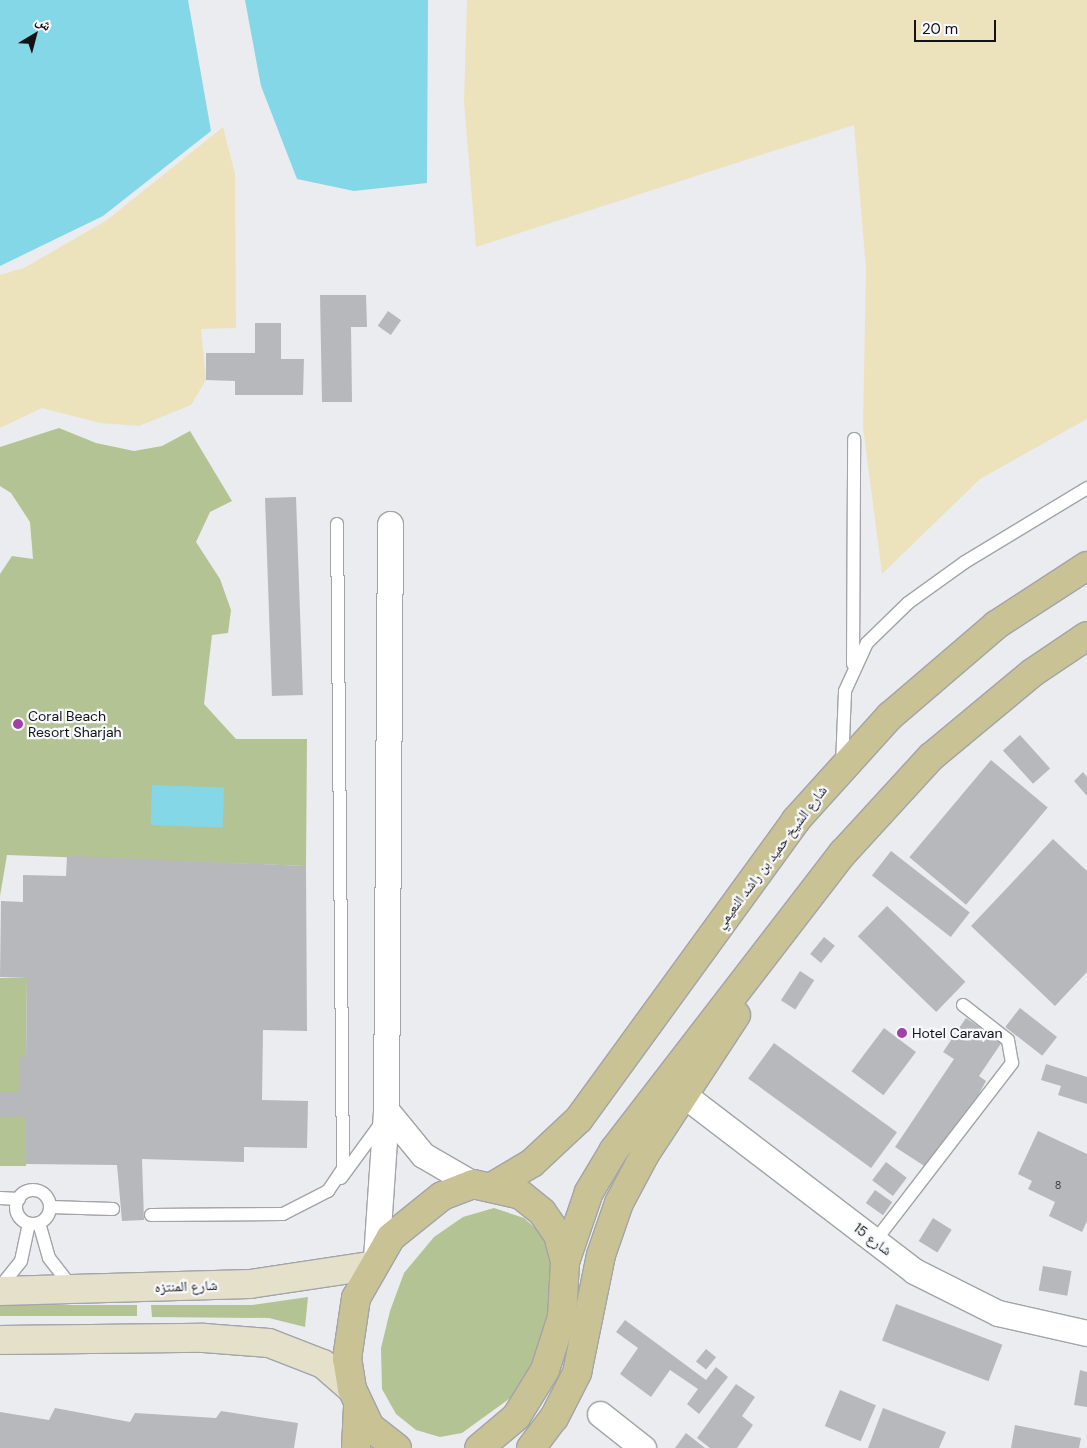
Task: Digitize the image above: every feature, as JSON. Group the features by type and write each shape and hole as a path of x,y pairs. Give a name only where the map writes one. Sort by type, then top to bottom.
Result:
{"main road":[{"name":"شارع الشيخ حميد بن راشد النعيمي","path":"373,1262 415,1214 532,1163 579,1119 796,820 842,766 941,669 996,625 1087,566"},
{"path":"488,1444 516,1417 545,1370 562,1317 565,1262 579,1215 600,1171 753,967 843,853 931,757 1032,673 1087,636"},
{"path":"531,1448 554,1418 577,1373 601,1255 619,1203 684,1095 730,1026 753,967"},
{"path":"484,1185 521,1195 542,1212 558,1235 565,1262"},
{"path":"356,1448 355,1398 348,1328 373,1262"},
{"name":"شارع المنتزه","path":"0,1289 76,1290 250,1284 373,1262"},
{"path":"0,1340 204,1338 259,1342 323,1364 355,1398 370,1428 397,1448"}],"street":[{"path":"373,1262 386,1110 390,524"},
{"name":"شارع 15","path":"684,1095 914,1271 998,1313 1087,1332"},
{"path":"386,1110 424,1155 484,1185"},
{"path":"600,1414 643,1448"}],"lane":[{"path":"853,666 854,439"},
{"path":"842,766 845,691 853,666 867,643 908,603 1017,528 1087,488"},
{"path":"337,524 344,1149 339,1180"},
{"path":"875,1241 1012,1064 1008,1040 963,1005"},
{"path":"152,1215 283,1214 316,1200 339,1180 372,1141 386,1110"},
{"path":"0,1198 18,1199 34,1190 46,1195 50,1207"},
{"path":"18,1199 18,1215 34,1224 49,1258 76,1290"},
{"path":"0,1289 21,1261 34,1224 50,1207 113,1209"}],"green space":[{"path":"59,428 96,443 134,451 162,446 190,431 232,501 210,512 196,542 220,579 231,610 228,633 212,635 204,704 236,739 307,739 306,866 7,855 0,896 0,574 12,556 33,559 30,522 11,493 0,486 0,447"},
{"path":"0,978 27,978 26,1057 20,1057 20,1092 0,1092"},
{"path":"0,1117 26,1117 26,1166 0,1166"},
{"path":"494,1208 524,1218 544,1236 552,1255 549,1324 535,1365 516,1394 462,1433 440,1437 416,1430 396,1414 382,1389 381,1348 390,1311 404,1273 434,1237 463,1217"},
{"path":"308,1297 305,1327 269,1318 152,1317 151,1305 252,1305"},
{"path":"0,1305 137,1305 137,1316 0,1316"}],"sand":[{"path":"467,0 1087,0 1087,419 980,479 882,574 863,427 866,269 854,125 476,247 464,103"},
{"path":"223,127 235,174 236,328 201,329 206,380 191,405 139,426 100,423 42,408 0,428 0,275 24,268 107,220"}],"water":[{"path":"0,0 188,0 211,131 103,216 0,266"},
{"path":"245,0 428,0 427,183 354,191 297,179 261,86"},
{"path":"152,785 224,788 223,827 151,825"}],"building":[{"path":"320,295 366,295 367,327 351,327 352,402 322,402"},
{"path":"388,311 401,320 391,335 378,326"},
{"path":"255,323 281,323 281,359 304,359 303,395 235,395 235,381 206,380 206,353 255,353"},
{"path":"296,497 303,695 272,696 265,498"},
{"path":"1020,735 1050,768 1033,784 1003,750"},
{"path":"991,760 1048,808 966,905 909,857"},
{"path":"1083,772 1087,777 1087,796 1074,781"},
{"path":"1053,839 1087,871 1087,972 1055,1006 971,926"},
{"path":"891,851 970,913 951,937 872,875"},
{"path":"67,856 306,866 307,1031 263,1030 262,1100 308,1101 307,1148 244,1147 244,1162 142,1159 144,1220 122,1221 117,1165 26,1164 26,1117 0,1117 0,1092 20,1092 20,1057 26,1057 27,978 0,977 1,901 23,902 23,875 66,876"},
{"path":"887,906 965,982 936,1012 858,936"},
{"path":"824,937 835,946 821,963 810,954"},
{"path":"800,971 814,980 795,1010 781,1000"},
{"path":"1020,1008 1057,1037 1042,1056 1005,1027"},
{"path":"966,1018 1002,1042 979,1076 986,1081 968,1114 929,1169 895,1147 954,1059 943,1052"},
{"path":"884,1028 916,1052 883,1095 852,1071"},
{"path":"774,1043 897,1132 871,1168 748,1079"},
{"path":"1046,1064 1087,1077 1087,1104 1058,1095 1061,1086 1041,1080"},
{"path":"1038,1131 1087,1154 1087,1221 1082,1232 1049,1216 1055,1202 1028,1189 1032,1181 1018,1174"},
{"path":"886,1162 907,1178 893,1196 872,1180"},
{"path":"875,1190 892,1202 883,1215 866,1203"},
{"path":"933,1218 952,1230 937,1253 919,1241"},
{"path":"1043,1266 1072,1271 1067,1296 1039,1291"},
{"path":"896,1304 1002,1345 988,1381 882,1340"},
{"path":"625,1320 706,1380 716,1367 728,1377 699,1414 687,1404 698,1389 670,1370 651,1397 620,1374 638,1348 616,1332"},
{"path":"706,1349 716,1357 706,1370 696,1361"},
{"path":"1080,1370 1087,1372 1087,1407 1074,1405"},
{"path":"736,1384 755,1397 742,1416 753,1425 737,1448 710,1448 697,1438"},
{"path":"840,1390 876,1405 861,1441 825,1426"},
{"path":"55,1408 130,1422 135,1413 216,1418 221,1411 298,1423 294,1448 0,1448 0,1412 49,1420"},
{"path":"883,1408 946,1432 939,1448 868,1448"},
{"path":"1015,1425 1081,1438 1079,1448 1011,1448"},
{"path":"686,1433 705,1448 675,1448"}],"place":[{"name":"Coral Beach Resort Sharjah","path":"18,724"},
{"name":"Hotel Caravan","path":"902,1033"}]}
